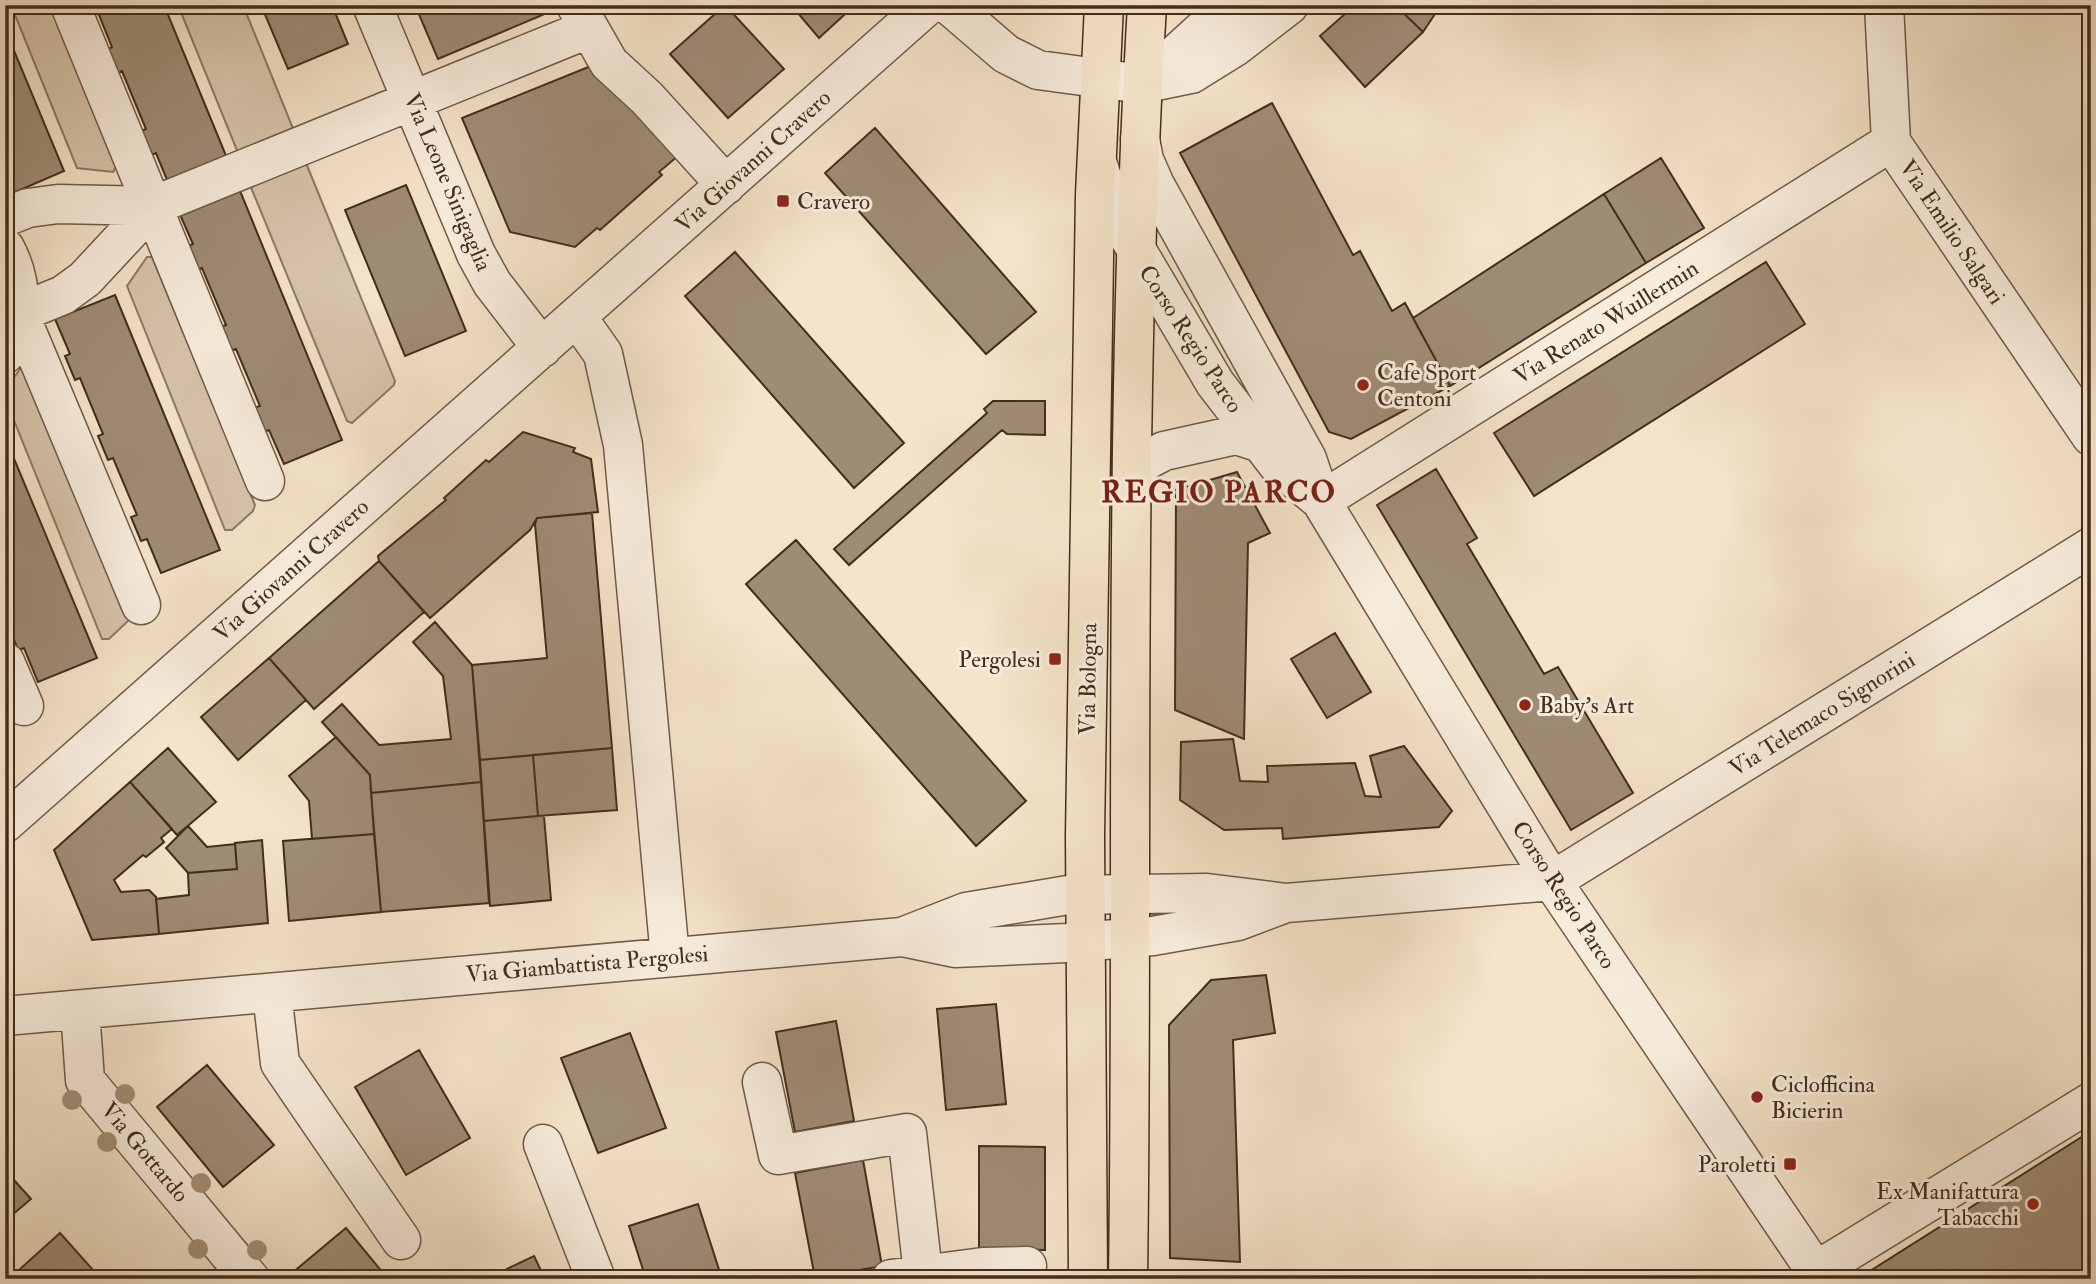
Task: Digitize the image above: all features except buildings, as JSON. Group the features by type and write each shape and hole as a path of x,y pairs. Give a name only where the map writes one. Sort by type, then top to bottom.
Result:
{"main road":[{"name":"Via Bologna","path":"1088,1279 1086,894 1096,154 1104,5"},
{"name":"Via Bologna","path":"1128,1279 1132,937 1131,485 1138,130 1147,5"}],"street":[{"path":"70,5 265,481"},
{"name":"Via Leone Sinigaglia","path":"372,5 477,254 492,283 542,348"},
{"name":"Via Giovanni Cravero","path":"5,823 929,5"},
{"path":"948,5 1006,54 1038,70 1142,84 1191,74 1255,33 1289,5"},
{"path":"1142,84 1230,5"},
{"name":"Via Emilio Salgari","path":"1884,5 1891,142 2091,436"},
{"path":"5,217 28,208 58,205 153,206 412,100 583,17 609,63 648,98 726,185"},
{"name":"Corso Regio Parco","path":"1138,130 1144,160 1155,185 1307,459 1321,501 1552,881 1818,1275"},
{"name":"Via Renato Wuillermin","path":"1321,501 1891,142"},
{"name":"Corso Regio Parco","path":"1096,154 1104,189 1136,252 1215,383 1279,465 1321,501"},
{"path":"19,313 63,295 85,279 153,206"},
{"path":"5,248 18,284 19,313 5,354"},
{"path":"19,313 141,605"},
{"path":"577,317 603,354 623,445 670,957"},
{"path":"1131,485 1143,462 1164,451 1236,435 1261,443"},
{"name":"Via Telemaco Signorini","path":"1552,881 2091,547"},
{"path":"5,662 24,706"},
{"name":"Via Giambattista Pergolesi","path":"902,937 966,912 1086,894 1234,894 1286,902 1552,881"},
{"name":"Via Giambattista Pergolesi","path":"5,1016 902,937 955,947 1016,948 1087,942 1238,921 1286,902"},
{"path":"272,993 280,1063 401,1240"},
{"name":"Via Gottardo","path":"80,1010 85,1080 250,1279"},
{"path":"762,1082 778,1155 907,1133 906,1277 1027,1266"},
{"path":"1818,1275 2091,1102"},
{"path":"543,1144 596,1279"}],"shaded area":[{"path":"11,5 50,5 116,167 113,172 77,168"},
{"path":"178,5 243,5 294,131 238,153"},
{"path":"306,163 395,381 394,385 352,423 347,421 250,185"},
{"path":"147,257 152,257 255,505 253,511 232,530 225,530 127,286"},
{"path":"23,365 130,619 109,639 102,639 5,398 5,390"}],"place":[{"name":"Cravero","path":"783,201"},
{"name":"Cafe Sport Centoni","path":"1363,385"},
{"name":"Pergolesi","path":"1055,659"},
{"name":"Baby's Art","path":"1525,705"},
{"name":"Ciclofficina Bicierin","path":"1757,1097"},
{"name":"Paroletti","path":"1790,1164"},
{"name":"Ex Manifattura Tabacchi","path":"2033,1204"}],"district":[{"name":"REGIO PARCO","path":"1219,492"}]}
